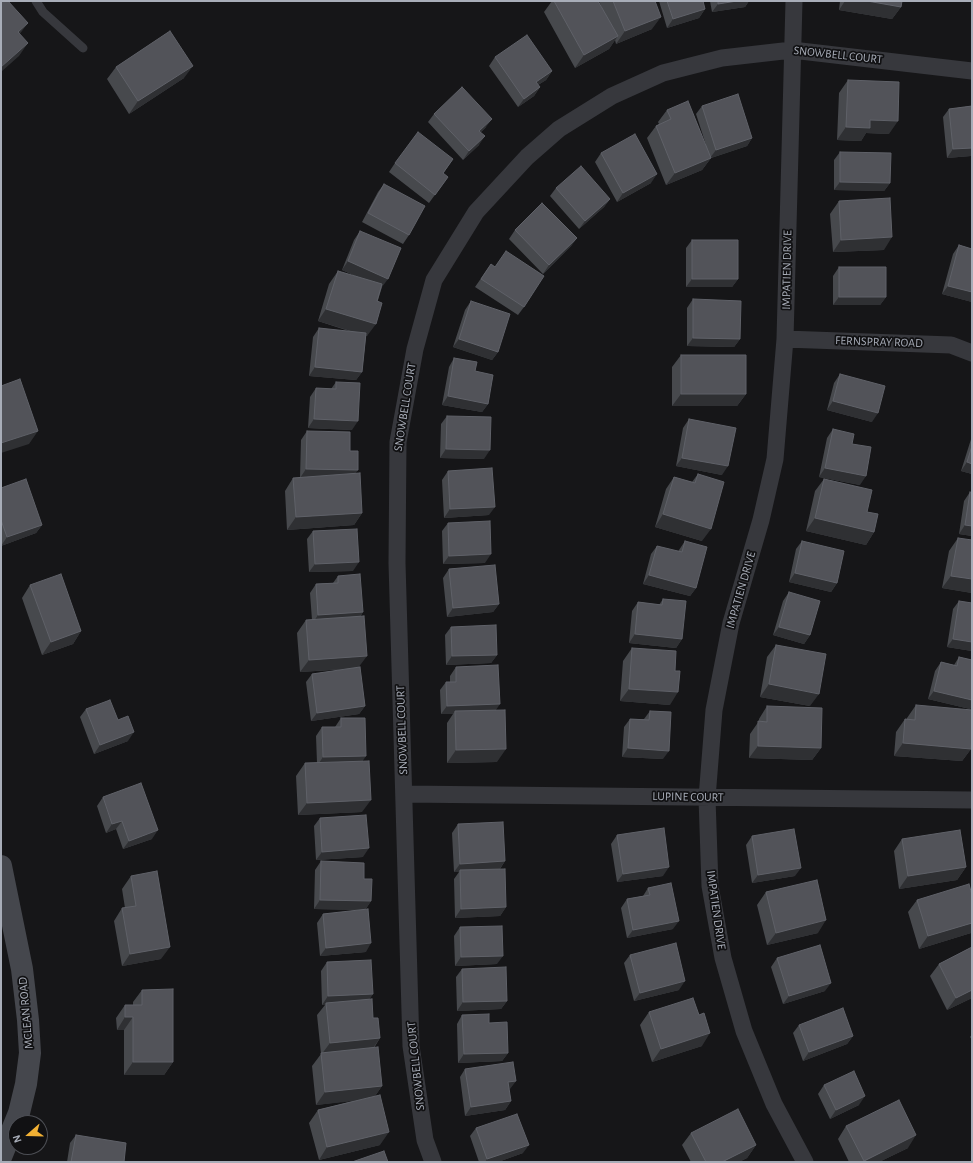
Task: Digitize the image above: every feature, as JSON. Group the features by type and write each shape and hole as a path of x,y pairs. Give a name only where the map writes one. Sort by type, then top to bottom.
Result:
{"street":[{"name":"IMPATIEN DRIVE","path":"794,1 785,339 775,459 761,520 729,630 714,710 707,798 710,886 723,958 744,1031 774,1104 805,1162"},
{"name":"SNOWBELL COURT","path":"433,1162 425,1140 411,1046 397,563 398,442 415,349 434,280 476,212 527,157 566,125 612,96 662,73 722,58 792,50 972,71"},
{"name":"FERNSPRAY ROAD","path":"785,339 951,345 972,353"},
{"name":"LUPINE COURT","path":"404,794 972,800"},
{"name":"MCLEAN ROAD","path":"1,866 22,970 30,1053 26,1084 19,1113 1,1157"}],"lane":[{"path":"36,1 44,12 83,48"}],"building":[{"path":"8,1 28,23 18,32 28,43 1,67 1,2"},
{"path":"554,1 598,1 618,36 584,55"},
{"path":"613,1 655,1 661,17 625,31"},
{"path":"667,1 703,1 705,9 673,19"},
{"path":"718,1 737,1 718,4"},
{"path":"867,1 902,1 901,7"},
{"path":"170,31 193,66 138,101 116,67"},
{"path":"527,35 552,71 536,82 540,87 524,99 495,57"},
{"path":"848,80 899,82 898,121 870,120 870,128 846,127"},
{"path":"462,87 492,119 479,131 485,136 469,151 434,114"},
{"path":"738,94 752,138 716,150 702,106"},
{"path":"688,101 711,158 675,173 656,126 671,119 667,110"},
{"path":"972,106 972,148 953,149 949,109"},
{"path":"418,132 453,159 443,173 448,177 435,195 395,163"},
{"path":"635,134 657,174 623,193 601,153"},
{"path":"840,152 891,153 890,183 840,182"},
{"path":"581,166 610,199 585,221 556,188"},
{"path":"384,184 425,206 409,235 368,213"},
{"path":"890,198 892,237 841,240 839,201"},
{"path":"542,203 577,238 549,265 515,230"},
{"path":"360,231 401,248 388,279 348,261"},
{"path":"692,240 738,240 738,279 692,279"},
{"path":"959,245 972,249 972,292 948,286"},
{"path":"506,251 544,276 524,307 481,279 491,264 495,267"},
{"path":"839,267 886,267 886,297 839,297"},
{"path":"338,271 382,284 377,301 382,303 376,324 326,309"},
{"path":"693,299 741,301 740,339 693,338"},
{"path":"471,301 510,314 498,352 459,339"},
{"path":"319,328 366,333 362,372 315,367"},
{"path":"681,355 746,355 746,394 681,394"},
{"path":"454,358 477,362 475,371 493,375 488,404 448,396"},
{"path":"840,374 885,386 878,413 833,401"},
{"path":"20,379 38,431 1,443 1,386"},
{"path":"336,382 360,383 358,421 314,419 316,388 336,389"},
{"path":"447,416 491,417 490,450 446,449"},
{"path":"689,419 736,428 728,466 682,458"},
{"path":"833,429 854,434 852,444 871,447 866,476 825,468"},
{"path":"307,431 350,432 350,451 358,451 358,470 306,469"},
{"path":"972,446 972,464 967,462"},
{"path":"492,468 495,507 450,509 448,471"},
{"path":"360,473 362,513 296,517 293,478"},
{"path":"698,474 724,482 711,529 663,514 674,477 695,483"},
{"path":"26,479 42,525 7,537 1,520 1,488"},
{"path":"824,479 872,490 867,512 878,514 874,532 815,518"},
{"path":"970,492 972,493 972,526 965,525"},
{"path":"490,521 491,554 449,556 448,523"},
{"path":"357,529 359,562 315,564 313,531"},
{"path":"958,538 972,540 972,579 951,576"},
{"path":"685,541 707,547 696,588 649,575 657,546 682,552"},
{"path":"802,541 844,551 837,583 795,573"},
{"path":"495,565 499,604 453,608 449,569"},
{"path":"61,574 81,631 51,642 30,585"},
{"path":"360,574 363,612 318,615 316,584 338,583 338,576"},
{"path":"789,592 820,601 810,635 779,627"},
{"path":"663,599 686,601 682,639 635,634 638,602 662,605"},
{"path":"959,601 972,603 972,642 953,639"},
{"path":"364,616 367,656 309,660 306,620"},
{"path":"496,625 497,655 452,656 451,627"},
{"path":"776,645 826,654 819,694 769,684"},
{"path":"632,648 676,651 675,671 680,671 678,692 629,689"},
{"path":"959,657 972,660 972,700 934,691 941,662 957,666"},
{"path":"498,665 500,704 447,706 446,682 456,682 456,667"},
{"path":"360,667 365,706 317,713 312,674"},
{"path":"110,700 118,720 128,716 134,732 100,745 86,709"},
{"path":"916,705 972,710 971,749 903,743 905,719 915,720"},
{"path":"767,706 822,708 821,748 758,746 758,721 767,722"},
{"path":"505,710 506,749 456,750 455,711"},
{"path":"650,711 671,712 669,751 628,748 630,719 649,720"},
{"path":"341,718 365,718 366,756 323,757 322,727 341,727"},
{"path":"369,761 371,800 307,803 305,763"},
{"path":"141,783 158,830 129,841 122,821 112,824 103,797"},
{"path":"366,815 369,848 322,852 320,818"},
{"path":"503,822 505,861 460,864 458,824"},
{"path":"664,828 669,867 623,874 617,835"},
{"path":"794,829 801,868 758,875 752,836"},
{"path":"960,830 966,867 908,876 902,839"},
{"path":"321,861 364,863 364,879 372,879 371,901 320,900"},
{"path":"505,869 506,907 461,909 460,870"},
{"path":"157,871 170,947 130,954 122,908 136,906 131,876"},
{"path":"817,880 826,920 776,933 766,892"},
{"path":"671,883 679,921 633,930 627,899 650,895 648,888"},
{"path":"969,884 972,895 972,923 928,936 917,900"},
{"path":"368,909 371,943 326,948 323,914"},
{"path":"502,926 503,956 461,957 460,927"},
{"path":"676,943 685,981 640,993 630,955"},
{"path":"820,945 831,983 789,996 777,958"},
{"path":"972,947 972,990 956,998 939,964"},
{"path":"371,960 373,994 328,996 327,962"},
{"path":"506,967 507,1001 463,1002 462,969"},
{"path":"173,989 173,1062 133,1062 133,1017 125,1017 125,1005 142,1005 142,990"},
{"path":"693,998 699,1015 704,1013 710,1033 661,1049 649,1012"},
{"path":"372,999 373,1018 378,1018 380,1038 330,1043 326,1003"},
{"path":"843,1008 853,1036 809,1052 799,1025"},
{"path":"489,1014 489,1023 507,1022 508,1053 464,1054 462,1015"},
{"path":"378,1047 382,1086 325,1092 321,1053"},
{"path":"513,1062 516,1081 508,1082 511,1101 471,1107 465,1069"},
{"path":"854,1071 865,1096 836,1110 824,1085"},
{"path":"380,1095 389,1132 327,1147 318,1110"},
{"path":"899,1100 916,1135 864,1161 846,1126"},
{"path":"738,1109 756,1145 722,1162 706,1162 691,1133"},
{"path":"517,1114 529,1145 487,1159 476,1128"},
{"path":"76,1135 126,1143 124,1162 71,1162"},
{"path":"384,1151 388,1162 352,1162"}]}
